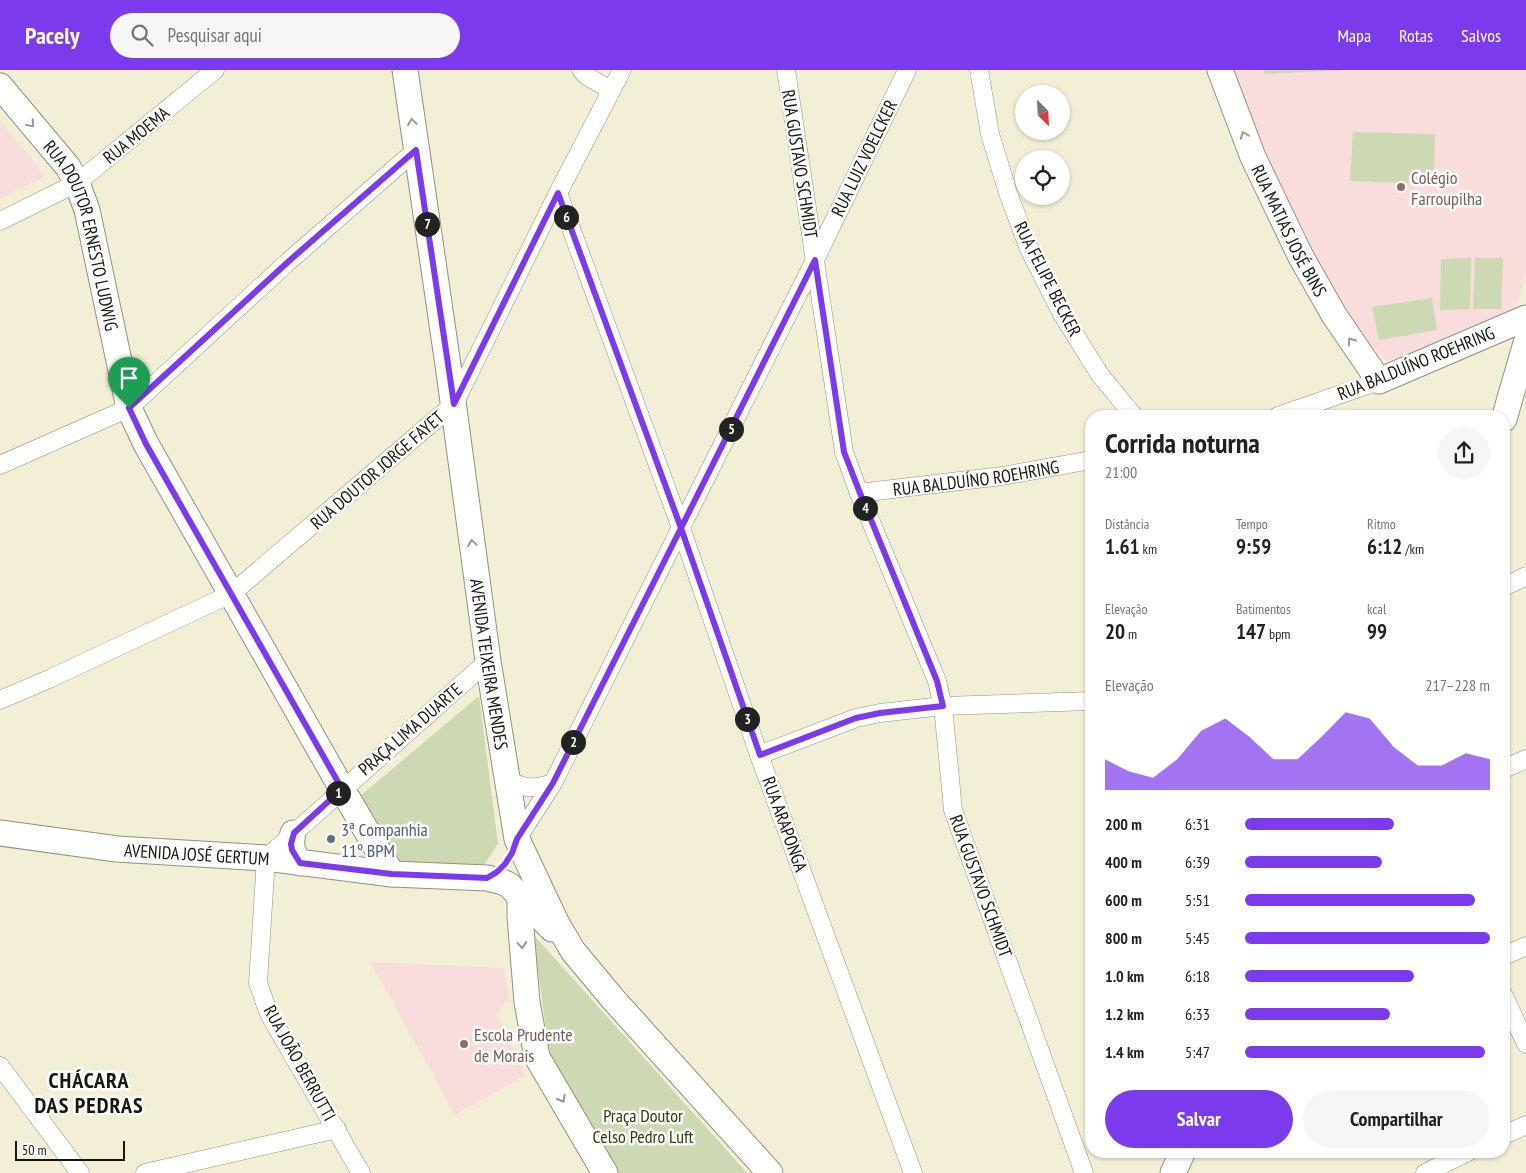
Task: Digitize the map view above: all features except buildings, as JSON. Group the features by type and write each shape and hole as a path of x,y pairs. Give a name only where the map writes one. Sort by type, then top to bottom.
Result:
{"street":[{"name":"RUA MOEMA","path":"0,221 77,183 215,70"},
{"name":"AVENIDA TEIXEIRA MENDES","path":"405,70 454,404 488,661 517,839 556,922 572,951 770,1173"},
{"path":"581,70 612,90"},
{"name":"RUA DOUTOR JORGE FAYET","path":"0,700 231,594 454,404 558,193 622,70"},
{"name":"RUA GUSTAVO SCHMIDT","path":"786,70 844,452 937,681 943,706 953,810 1084,1173"},
{"name":"RUA LUIZ VOELCKER","path":"517,839 553,783 815,260 907,70"},
{"name":"RUA FELIPE BECKER","path":"979,70 990,134 1008,193 1029,249 1062,314 1100,375 1129,410"},
{"name":"RUA MATIAS JOSÉ BINS","path":"1220,70 1253,157 1300,255 1334,315 1379,381"},
{"name":"RUA DOUTOR ERNESTO LUDWIG","path":"0,86 68,167 77,183 87,210 129,408 146,444 392,874"},
{"path":"0,465 129,408 289,261 416,150"},
{"name":"RUA ARAPONGA","path":"558,193 681,528 760,755 913,1173"},
{"name":"RUA BALDUÍNO ROEHRING","path":"1295,410 1379,381 1526,318"},
{"path":"1507,410 1526,343"},
{"name":"RUA BALDUÍNO ROEHRING","path":"860,493 1002,476 1085,461"},
{"path":"1510,584 1526,576"},
{"name":"PRAÇA LIMA DUARTE","path":"266,858 488,661"},
{"path":"760,755 856,718 880,713 943,706 1085,701"},
{"path":"1510,766 1526,759"},
{"path":"506,778 516,785 527,788 553,783"},
{"name":"AVENIDA JOSÉ GERTUM","path":"0,833 117,849 266,858 392,874 487,878 509,885 572,951"},
{"path":"294,833 291,844 292,850 300,863"},
{"path":"487,878 505,864 512,853 517,839"},
{"name":"RUA JOÃO BERRUTTI","path":"266,858 258,983 269,1014 362,1173"},
{"path":"556,922 534,895 529,893 520,896 527,1002 538,1057 605,1173"},
{"path":"1510,953 1526,946"},
{"path":"1510,1009 1526,1044"},
{"path":"0,1066 80,1173"},
{"path":"1510,1132 1526,1125"},
{"path":"145,1173 337,1129"},
{"path":"1172,1173 1180,1158"},
{"path":"1425,1173 1456,1158"}],"shaded area":[{"name":"Colégio Farroupilha","path":"1232,70 1526,70 1526,273 1514,314 1386,362 1326,290 1235,100"},
{"path":"0,120 45,176 0,199"},
{"name":"Escola Prudente de Morais","path":"370,962 504,968 509,998 497,1014 526,1075 455,1115"}],"green space":[{"path":"1264,70 1344,70 1264,74"},
{"path":"1353,132 1435,134 1434,184 1350,181"},
{"path":"1471,258 1470,309 1440,310 1441,259"},
{"path":"1475,258 1503,258 1501,309 1473,309"},
{"path":"1432,298 1437,330 1379,340 1372,307"},
{"path":"479,696 498,844 484,865 395,863 359,797"},
{"name":"Praça Doutor Celso Pedro Luft","path":"533,934 747,1173 617,1173 549,1051"}],"place":[{"name":"Colégio Farroupilha","path":"1401,187"},
{"name":"3ª Companhia 11º BPM","path":"331,839"},
{"name":"Escola Prudente de Morais","path":"464,1044"}],"district":[{"name":"CHÁCARA DAS PEDRAS","path":"89,1092"}],"route":[{"path":"129,408 146,444 342,789 294,833 291,844 292,850 300,863 392,874 487,878 497,872 512,853 517,839 553,783 681,528 760,755 856,718 880,713 943,706 937,681 844,452 815,260 681,528 558,193 454,404 416,150 289,261 129,408"}]}
